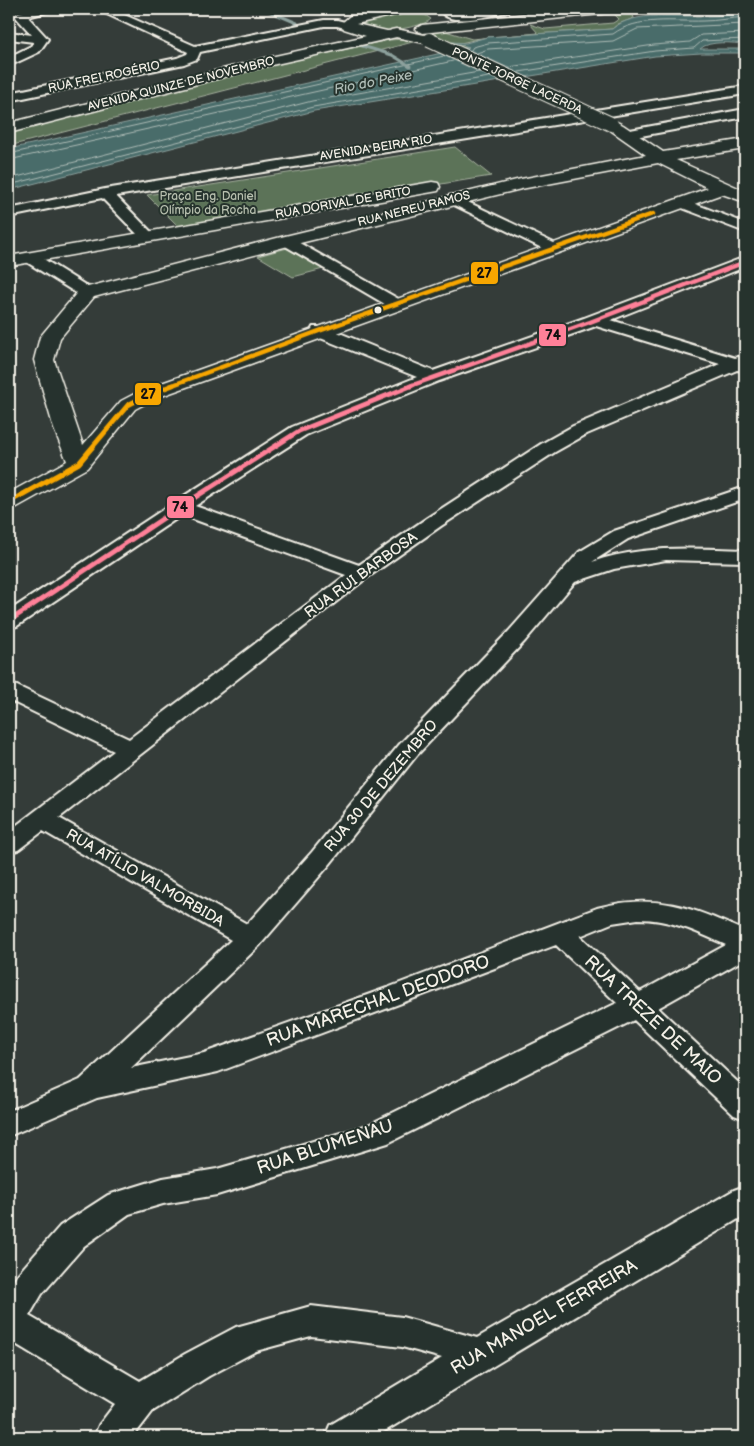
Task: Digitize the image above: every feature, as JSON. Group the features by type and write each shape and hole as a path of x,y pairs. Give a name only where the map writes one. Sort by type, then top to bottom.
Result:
{"street":[{"path":"42,39 20,15 46,9"},
{"path":"355,33 351,21 396,9"},
{"path":"425,35 442,21 443,13 484,19 508,14 609,9"},
{"path":"97,10 145,28 194,50 324,23 337,23 355,33 387,37 425,35 508,14"},
{"name":"AVENIDA QUINZE DE NOVEMBRO","path":"9,128 355,33 396,33"},
{"name":"PONTE JORGE LACERDA","path":"396,33 425,35 611,124 630,134 654,152 722,188 745,197"},
{"path":"9,36 42,39"},
{"path":"9,62 35,49 42,39"},
{"name":"RUA FREI ROGÉRIO","path":"9,97 180,61 193,56 194,50"},
{"name":"AVENIDA BEIRA RIO","path":"9,213 105,193 745,90"},
{"path":"630,134 745,113"},
{"name":"RUA NEREU RAMOS","path":"87,293 287,240 453,199 610,166 654,152 745,144"},
{"name":"RUA DORIVAL DE BRITO","path":"9,261 654,152"},
{"path":"9,502 79,463 128,405 149,394 319,331 555,249 722,188"},
{"path":"105,193 148,238"},
{"path":"453,199 555,249"},
{"path":"682,203 745,228"},
{"path":"287,240 396,304"},
{"path":"31,258 87,293 50,337 44,360 65,429 79,463"},
{"path":"9,621 180,507 299,431 433,377 594,320 745,262"},
{"path":"594,320 742,364"},
{"path":"319,331 433,377"},
{"name":"RUA RUI BARBOSA","path":"9,844 361,573 450,512 580,430 742,364"},
{"path":"65,429 93,428 112,424"},
{"name":"RUA 30 DE DEZEMBRO","path":"91,1088 250,938 320,858 408,750 517,636 586,556 621,535 745,493"},
{"path":"180,507 361,573"},
{"path":"567,578 610,562 666,554 745,556"},
{"path":"9,691 130,749"},
{"name":"RUA ATÍLIO VALMORBIDA","path":"41,819 250,938"},
{"name":"RUA MARECHAL DEODORO","path":"9,1124 91,1088 207,1064 397,995 607,915 639,910 661,911 688,917 745,942"},
{"name":"RUA TREZE DE MAIO","path":"560,933 639,1005 745,1107"},
{"name":"RUA BLUMENAU","path":"9,1320 30,1284 72,1236 119,1204 163,1191 217,1182 376,1134 639,1005 745,947"},
{"name":"RUA MANOEL FERREIRA","path":"343,1437 480,1354 745,1199"},
{"path":"9,1320 140,1400"},
{"path":"112,1437 140,1400 197,1365 248,1338 311,1321 402,1332 480,1354"}],"green space":[{"path":"631,9 634,18 618,24 612,29 511,35 538,33 530,24 545,29 613,23 619,19 611,11"},
{"path":"405,13 425,15 431,19 428,22 414,26 383,31 359,24"},
{"path":"442,30 472,39 482,38 456,44 470,47 465,48 440,41 426,32"},
{"path":"404,39 413,42 9,146 9,131 253,69 389,40"},
{"name":"Praça Eng. Daniel Olímpio da Rocha","path":"455,147 491,176 178,226 147,195"},
{"path":"291,247 327,268 293,277 258,256"}],"water":[{"name":"Rio do Peixe","path":"745,12 745,44 715,43 700,49 745,49 745,53 655,56 314,111 9,190 9,149 469,47 452,42 466,43 487,37 612,29 621,23 644,17 711,16"}],"waterway":[{"path":"264,9 297,23"},
{"name":"Rio do Peixe","path":"359,45 392,55 410,66"}],"transit line":[{"name":"27","path":"9,502 79,463 128,405 149,394 319,331 653,214"},
{"name":"74","path":"9,621 180,507 299,431 433,377 590,322 745,262"}]}
